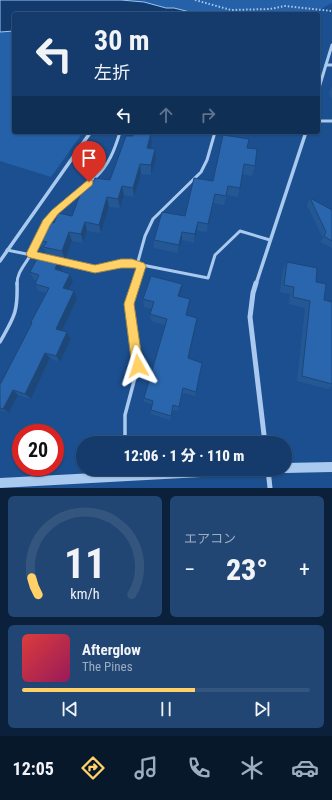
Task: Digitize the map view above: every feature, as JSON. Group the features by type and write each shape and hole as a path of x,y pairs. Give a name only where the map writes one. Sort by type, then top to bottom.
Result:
{"street":[{"path":"320,85 332,45"},
{"path":"326,65 332,65"},
{"path":"320,121 332,121"},
{"path":"0,261 89,134"},
{"path":"264,436 250,317 253,293 305,134"},
{"path":"292,468 332,467"},
{"path":"0,483 79,476"},
{"path":"269,476 270,488"}],"lane":[{"path":"0,342 15,316 18,304 18,276 31,254 46,223 55,212 96,177 107,164 114,151 119,134"},
{"path":"125,436 125,415 138,366 129,304 145,236 150,223 159,212 201,172 207,160 214,134"},
{"path":"52,259 95,269 121,264 139,265 208,278 215,255 240,231 270,240"},
{"path":"8,250 45,258"}],"path":[{"path":"195,0 231,10 270,9 285,6 332,11"}],"shaded area":[{"path":"0,0 332,0 332,3 316,12 12,12 12,134 82,134 51,177 0,161"},
{"path":"0,0 121,0 144,2 190,12 12,12 12,31 0,32"}],"building":[{"path":"134,134 151,134 147,148 155,149 151,165 140,164 133,188 122,186 118,199 107,197 99,225 85,222 81,234 69,232 62,251 43,247 47,242 39,240 46,222 54,223 58,213 72,216 84,184 92,185 95,178 110,180 126,136 133,136"},
{"path":"223,135 249,139 247,148 257,149 255,166 244,164 240,188 228,186 226,196 215,194 208,224 198,222 195,234 182,232 179,245 154,240 162,212 185,216 194,178 213,181"},
{"path":"310,198 332,210 332,241 324,236 326,232"},
{"path":"40,253 60,257 55,269 70,274 63,288 74,291 56,329 67,332 56,356 45,353 25,394 13,390 3,409 0,408 0,383 49,288 35,284 39,275 30,272"},
{"path":"287,262 317,268 316,282 326,284 324,300 332,302 332,384 302,376 310,301 293,297 294,287 284,285"},
{"path":"151,276 182,284 178,296 190,299 186,315 197,318 188,358 202,363 196,392 183,388 179,407 173,405 171,416 151,410 153,401 144,398 167,319 150,314 154,302 143,299"}],"route":[{"path":"89,182 62,204 46,223 31,254 95,269 132,263 141,266 129,304 138,366"}]}
